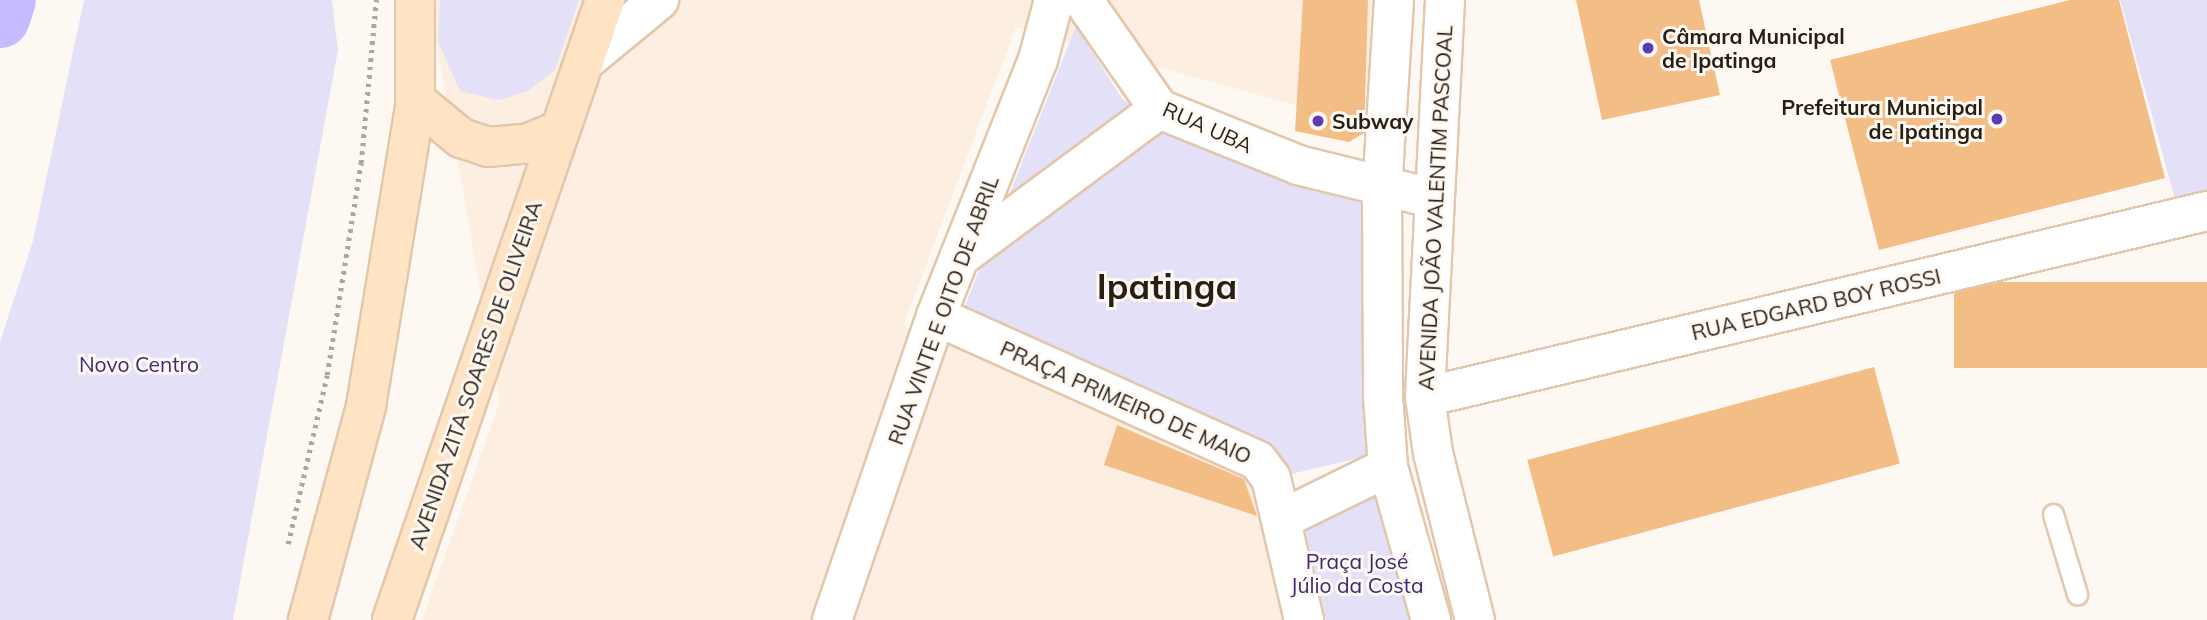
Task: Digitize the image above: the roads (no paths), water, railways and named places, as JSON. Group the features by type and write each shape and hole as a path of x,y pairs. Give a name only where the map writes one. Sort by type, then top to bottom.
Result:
{"main road":[{"path":"308,620 366,407 416,101 415,0"},
{"name":"AVENIDA ZITA SOARES DE OLIVEIRA","path":"392,620 605,0"},
{"path":"416,101 461,138 488,147 526,144 559,131"}],"street":[{"path":"586,61 659,0"},
{"name":"RUA VINTE E OITO DE ABRIL","path":"832,620 936,316 1038,60 1054,0"},
{"name":"RUA UBA","path":"1083,0 1160,109 1298,165 1382,189 1431,198"},
{"name":"AVENIDA JOÃO VALENTIM PASCOAL","path":"1394,0 1382,189 1388,467 1431,620"},
{"name":"AVENIDA JOÃO VALENTIM PASCOAL","path":"1444,0 1431,198 1425,397 1433,453 1475,620"},
{"path":"960,257 1160,109"},
{"name":"RUA EDGARD BOY ROSSI","path":"1425,397 2207,211"},
{"name":"PRAÇA PRIMEIRO DE MAIO","path":"936,316 1258,460 1282,519 1304,620"},
{"path":"1282,519 1388,467"}],"lane":[{"path":"2053,514 2077,594"}],"waterway":[{"path":"0,18 6,0"}],"place":[{"name":"Câmara Municipal de Ipatinga","path":"1648,48"},
{"name":"Prefeitura Municipal de Ipatinga","path":"1997,119"},
{"name":"Subway","path":"1318,121"}],"district":[{"name":"Ipatinga","path":"1167,286"}],"park label":[{"name":"Novo Centro","path":"139,364"},
{"name":"Praça José Júlio da Costa","path":"1357,573"}]}
